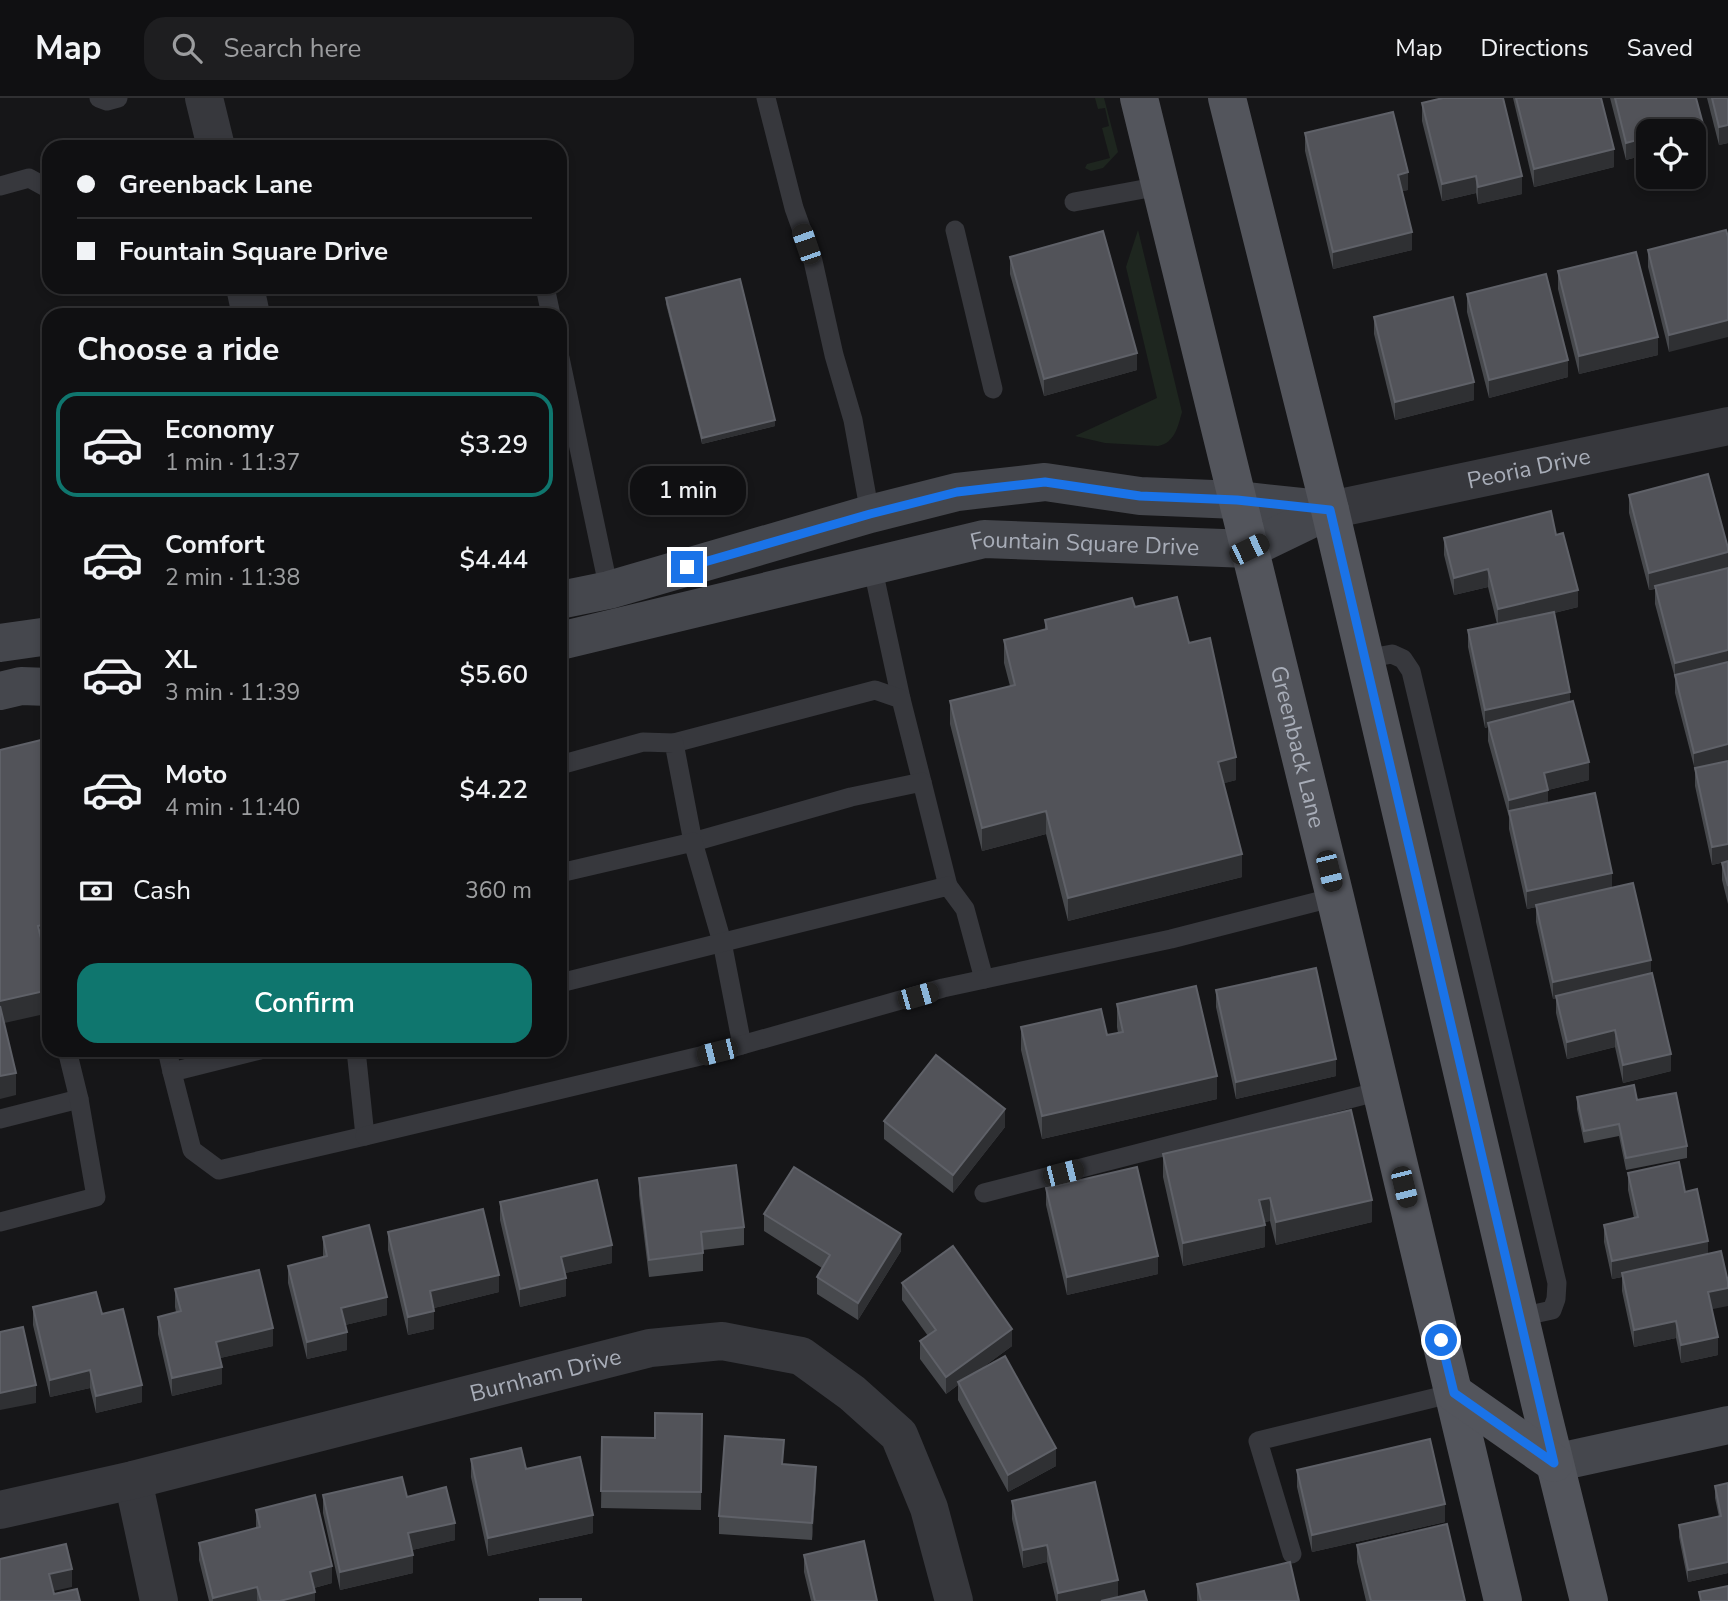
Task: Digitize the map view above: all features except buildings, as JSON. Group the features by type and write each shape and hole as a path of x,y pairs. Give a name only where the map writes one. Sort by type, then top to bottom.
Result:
{"main road":[{"name":"Greenback Lane","path":"1139,98 1335,897 1503,1601"},
{"path":"1227,98 1330,510 1554,1463 1593,1594"},
{"path":"1454,1393 1554,1463"}],"street":[{"path":"204,98 214,140"},
{"name":"Peoria Drive","path":"1330,510 1728,426"},
{"path":"567,599 609,590 870,514 957,492 1045,482 1140,496 1237,500 1330,510"},
{"name":"Fountain Square Drive","path":"567,638 984,540 1249,549 1330,510"},
{"path":"0,643 42,637"},
{"path":"0,691 21,686 42,687"},
{"name":"Burnham Drive","path":"0,1510 133,1480 650,1348 722,1341 801,1356 852,1393 899,1435 929,1508 954,1601"},
{"path":"1554,1463 1728,1425"},
{"path":"133,1480 159,1601"}],"lane":[{"path":"99,98 107,101 118,98"},
{"path":"766,98 794,208 813,261 834,355 853,420 870,514"},
{"path":"0,186 29,178 42,185"},
{"path":"1074,202 1160,186"},
{"path":"955,230 993,389"},
{"path":"567,391 609,590"},
{"path":"872,565 901,699 948,886 965,908 984,979"},
{"path":"567,763 643,742 674,743 876,690 901,699"},
{"path":"674,743 693,842 722,942 741,1045"},
{"path":"567,871 729,834 851,797 922,782"},
{"path":"567,981 948,886"},
{"path":"169,1057 192,1150 219,1170 741,1045 943,988 1171,939 1335,897"},
{"path":"0,1222 96,1197 70,1057"},
{"path":"172,1072 232,1057"},
{"path":"357,1057 365,1136"},
{"path":"984,1193 1380,1091"},
{"path":"0,1119 79,1099"},
{"path":"1292,1554 1258,1441 1454,1393"}],"shaded area":[{"path":"1095,98 1104,98 1118,152 1103,168 1091,171 1085,168 1087,164 1110,158 1102,128 1109,126 1105,108 1098,109"},
{"path":"1138,230 1182,412 1172,438 1158,446 1105,443 1075,436 1157,398 1126,267"}],"route":[{"path":"687,567 957,492 1045,482 1140,496 1237,500 1330,510 1554,1463 1454,1393 1441,1340"}]}
